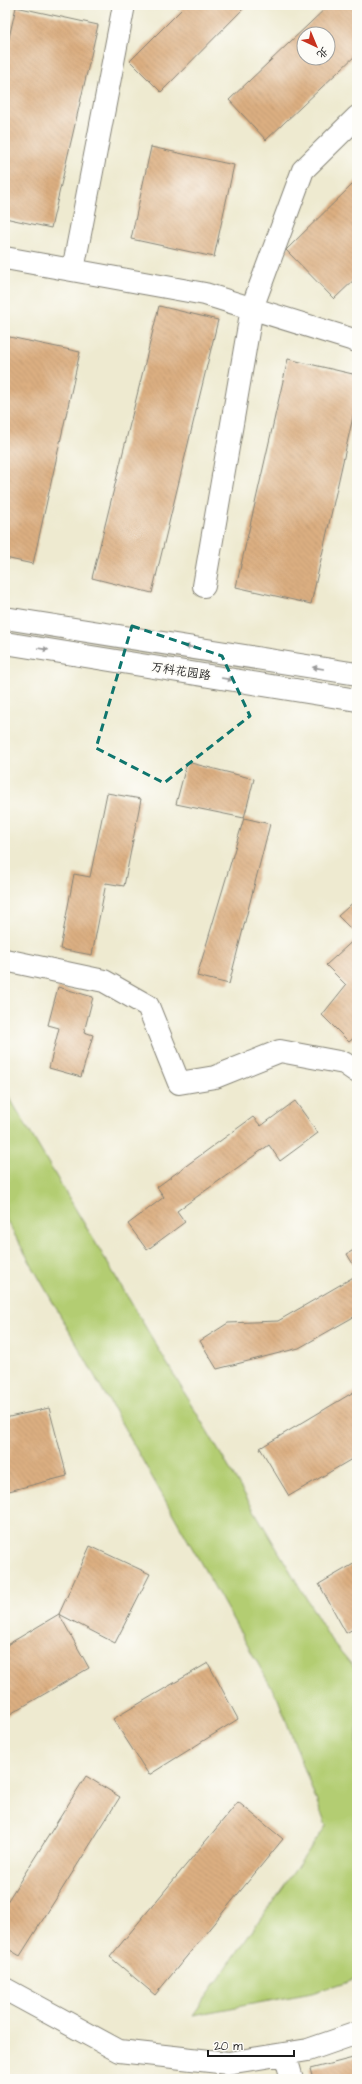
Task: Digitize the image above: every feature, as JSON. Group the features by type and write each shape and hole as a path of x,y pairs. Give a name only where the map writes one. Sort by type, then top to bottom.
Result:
{"street":[{"path":"73,270 124,5"},
{"path":"204,586 252,308 303,170 357,117"},
{"path":"5,258 205,294 357,341"},
{"name":"万科花园路","path":"5,618 357,674"},
{"name":"万科花园路","path":"5,643 357,700"},
{"path":"5,960 104,981 148,1006 179,1084 215,1077 280,1051 344,1063 357,1072"},
{"path":"5,1988 119,2051 228,2063 308,2050 357,2033"},
{"path":"285,2054 292,2079"}],"highlighted area":[{"path":"132,626 222,656 250,716 164,783 96,748"}],"green space":[{"path":"5,1090 331,1640 357,1671 357,1978 312,1993 193,2015 326,1826 278,1699 5,1218"}],"building":[{"path":"176,5 247,5 161,92 130,61 181,10"},
{"path":"329,5 357,5 357,54 266,140 229,100 296,36 296,66 336,66 336,26 307,26"},
{"path":"16,7 98,25 51,228 5,218 5,55"},
{"path":"151,147 234,165 214,257 131,239"},
{"path":"357,180 357,277 334,299 286,250"},
{"path":"159,306 218,320 152,593 92,578"},
{"path":"5,336 80,352 33,564 5,558"},
{"path":"288,359 357,375 357,399 311,604 236,587"},
{"path":"187,762 254,779 244,818 176,804"},
{"path":"107,793 141,799 124,886 106,883 92,955 60,949 74,874 90,877"},
{"path":"244,818 270,824 229,984 197,976"},
{"path":"357,899 357,935 338,916"},
{"path":"357,937 357,1035 349,1042 322,1015 346,985 326,965"},
{"path":"58,987 93,997 84,1032 93,1035 81,1077 49,1068 59,1028 48,1025"},
{"path":"295,1101 318,1133 280,1161 269,1145 177,1211 185,1222 147,1250 128,1224 164,1197 157,1187 253,1117 261,1126"},
{"path":"357,1248 357,1271 347,1254"},
{"path":"357,1275 357,1315 299,1348 217,1369 200,1341 228,1323 278,1321"},
{"path":"357,1390 357,1456 289,1496 260,1448"},
{"path":"49,1408 67,1476 5,1492 5,1418"},
{"path":"90,1546 150,1574 115,1643 59,1614"},
{"path":"357,1562 357,1627 346,1633 319,1584"},
{"path":"59,1614 89,1668 5,1717 5,1646"},
{"path":"208,1663 238,1719 149,1775 113,1719"},
{"path":"86,1776 120,1797 20,1956 5,1947 5,1905"},
{"path":"238,1802 283,1839 155,1995 110,1957"},
{"path":"357,2057 357,2079 313,2079 310,2069"}]}
